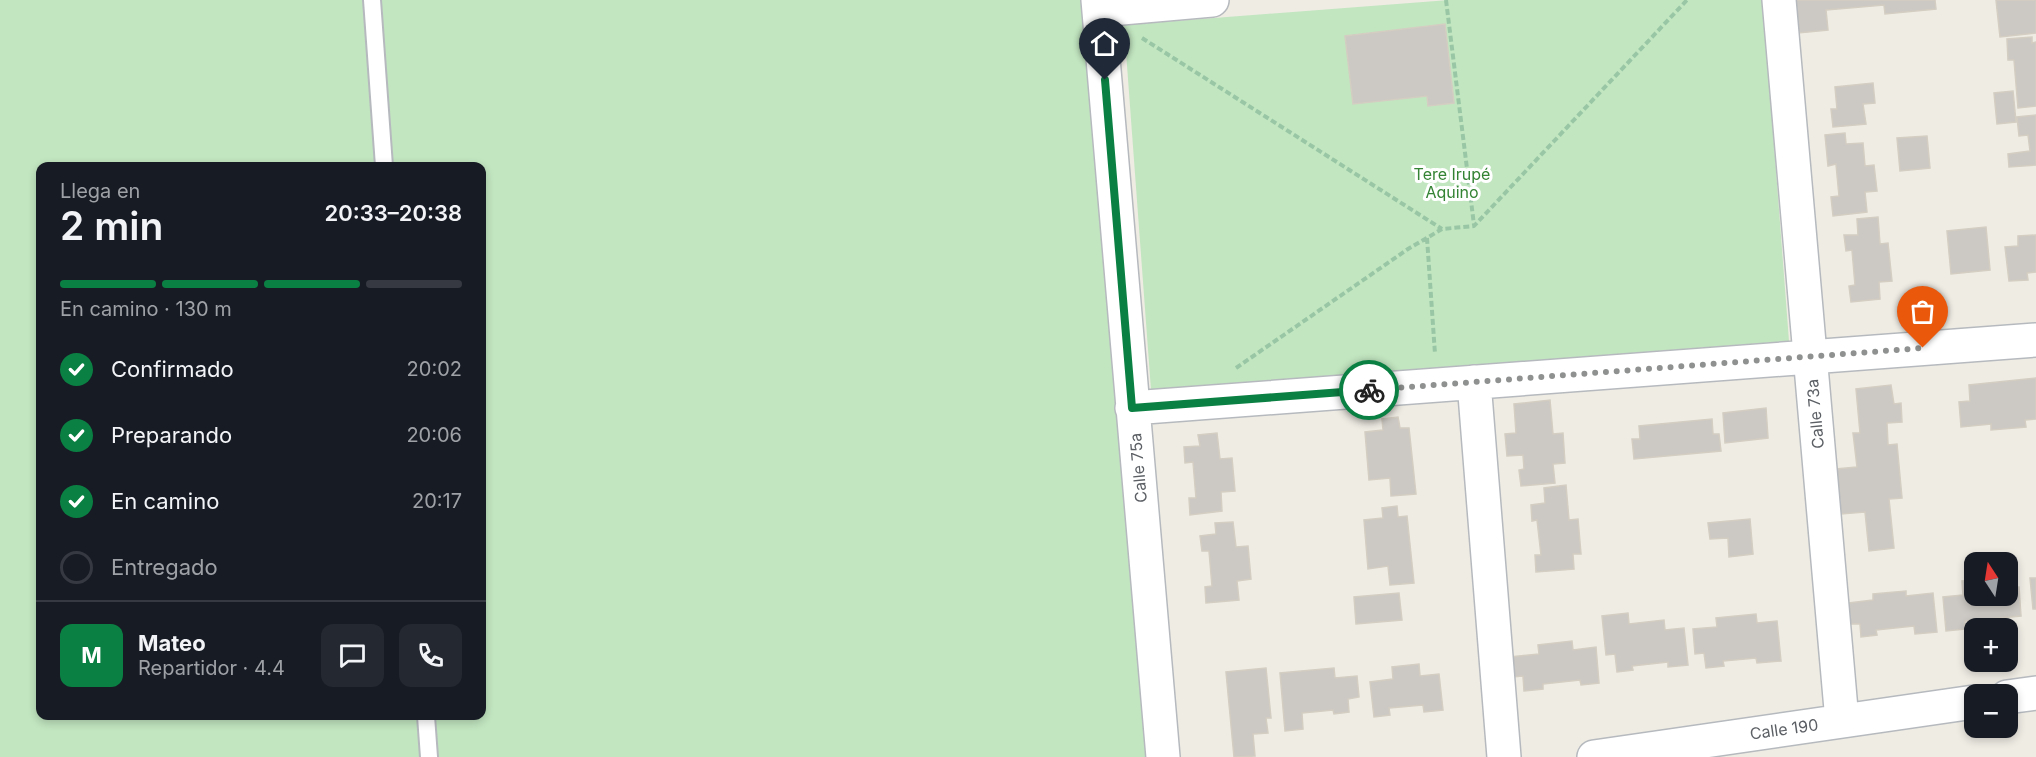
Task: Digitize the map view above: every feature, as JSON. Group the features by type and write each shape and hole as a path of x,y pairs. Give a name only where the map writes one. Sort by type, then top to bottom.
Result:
{"street":[{"path":"1098,5 1212,0"},
{"name":"Calle 73a","path":"1779,0 1842,721"},
{"name":"Calle 75a","path":"1098,5 1163,757"},
{"path":"1132,408 2036,340"},
{"path":"1474,382 1504,757"},
{"path":"2018,695 2036,693"},
{"name":"Calle 190","path":"1594,757 1964,703"}],"lane":[{"path":"372,0 384,162"},
{"path":"426,720 429,757"}],"path":[{"path":"1446,0 1474,226"},
{"path":"1233,370 1398,256 1442,229 1474,226 1687,0"},
{"path":"1139,36 1442,229"},
{"path":"1427,238 1438,385"}],"green space":[{"path":"0,0 1098,0 1163,757 0,757"},
{"name":"Tere Irupé Aquino","path":"1449,0 1763,0 1789,341 1151,390 1124,25"}],"building":[{"path":"1794,0 1935,0 1936,9 1885,14 1884,5 1826,10 1828,30 1798,33"},
{"path":"1996,0 2036,0 2036,33 2000,37"},
{"path":"1445,24 1454,103 1428,106 1427,96 1353,104 1345,36"},
{"path":"2032,37 2032,43 2036,42 2036,106 2018,108 2014,60 2008,60 2007,39"},
{"path":"1873,83 1875,103 1863,104 1866,124 1833,127 1831,109 1837,109 1835,87"},
{"path":"2013,91 2016,122 1997,124 1994,93"},
{"path":"2036,115 2036,165 2009,167 2008,154 2030,151 2028,135 2019,136 2017,117"},
{"path":"1845,133 1846,144 1863,143 1865,166 1874,165 1877,191 1865,192 1867,212 1833,216 1831,197 1839,196 1836,164 1828,166 1825,135"},
{"path":"1927,136 1930,168 1900,171 1897,138"},
{"path":"1878,217 1880,244 1888,243 1892,281 1879,282 1880,299 1851,302 1849,286 1855,285 1852,250 1846,251 1844,235 1858,235 1857,219"},
{"path":"1986,227 1990,270 1951,274 1947,231"},
{"path":"2036,235 2036,272 2027,273 2028,280 2009,281 2005,247 2018,246 2018,236"},
{"path":"2036,378 2036,419 2025,420 2026,427 1991,430 1991,424 1961,427 1959,402 1970,401 1969,385"},
{"path":"1891,385 1894,404 1901,403 1902,422 1887,423 1888,445 1897,444 1902,498 1889,499 1894,548 1869,551 1865,512 1841,514 1836,469 1857,467 1853,433 1860,433 1856,389"},
{"path":"1550,400 1553,434 1563,433 1565,463 1553,464 1555,483 1521,486 1519,470 1524,469 1523,455 1507,456 1505,434 1516,433 1514,404"},
{"path":"1766,408 1768,438 1725,443 1723,413"},
{"path":"1398,417 1400,428 1409,428 1416,494 1391,496 1390,478 1369,480 1365,432 1383,430 1382,419"},
{"path":"1712,419 1713,434 1719,434 1721,451 1634,459 1632,439 1640,439 1639,426"},
{"path":"1217,433 1220,459 1232,458 1235,491 1221,492 1222,511 1190,515 1189,498 1196,498 1193,462 1185,463 1184,447 1200,446 1198,435"},
{"path":"1566,485 1569,520 1578,519 1581,554 1573,554 1574,569 1536,572 1535,555 1541,555 1537,520 1532,521 1531,505 1545,503 1544,488"},
{"path":"1397,506 1398,517 1407,516 1414,583 1390,585 1388,566 1368,569 1364,520 1383,518 1382,508"},
{"path":"1750,519 1753,554 1729,557 1728,538 1710,539 1708,523"},
{"path":"1233,522 1236,547 1248,546 1251,579 1237,581 1239,600 1206,603 1205,587 1212,586 1209,551 1202,551 1200,536 1216,534 1215,523"},
{"path":"2030,578 2036,578 2036,609 2033,609"},
{"path":"1962,581 1964,581 1964,606 2018,606 2019,587 2021,616 1964,618 1964,629 1946,631 1943,597 1963,595"},
{"path":"1906,591 1906,596 1933,593 1937,632 1915,634 1914,626 1876,630 1877,635 1861,637 1860,624 1850,624 1849,603 1873,600 1873,594"},
{"path":"1399,593 1402,620 1356,624 1354,597"},
{"path":"1628,613 1629,624 1664,620 1665,630 1684,628 1688,665 1668,667 1668,662 1632,666 1633,670 1617,672 1615,654 1606,655 1602,616"},
{"path":"1756,614 1757,623 1777,621 1781,661 1757,663 1756,658 1723,661 1724,666 1706,668 1704,653 1695,654 1693,629 1717,627 1716,618"},
{"path":"1572,641 1573,650 1596,647 1599,683 1581,685 1580,680 1543,684 1543,689 1524,691 1523,676 1512,677 1510,657 1539,654 1538,645"},
{"path":"1419,664 1420,676 1439,674 1443,710 1424,712 1423,705 1389,708 1390,715 1374,717 1370,682 1393,679 1392,667"},
{"path":"1266,668 1271,718 1266,718 1268,733 1253,734 1255,756 1234,757 1226,672"},
{"path":"1334,668 1335,678 1357,676 1359,697 1348,699 1349,712 1334,714 1333,710 1302,713 1303,729 1285,731 1280,673"}],"way so far":[{"path":"1369,390 1923,348"}],"route":[{"path":"1105,80 1132,408 1369,390"}]}
